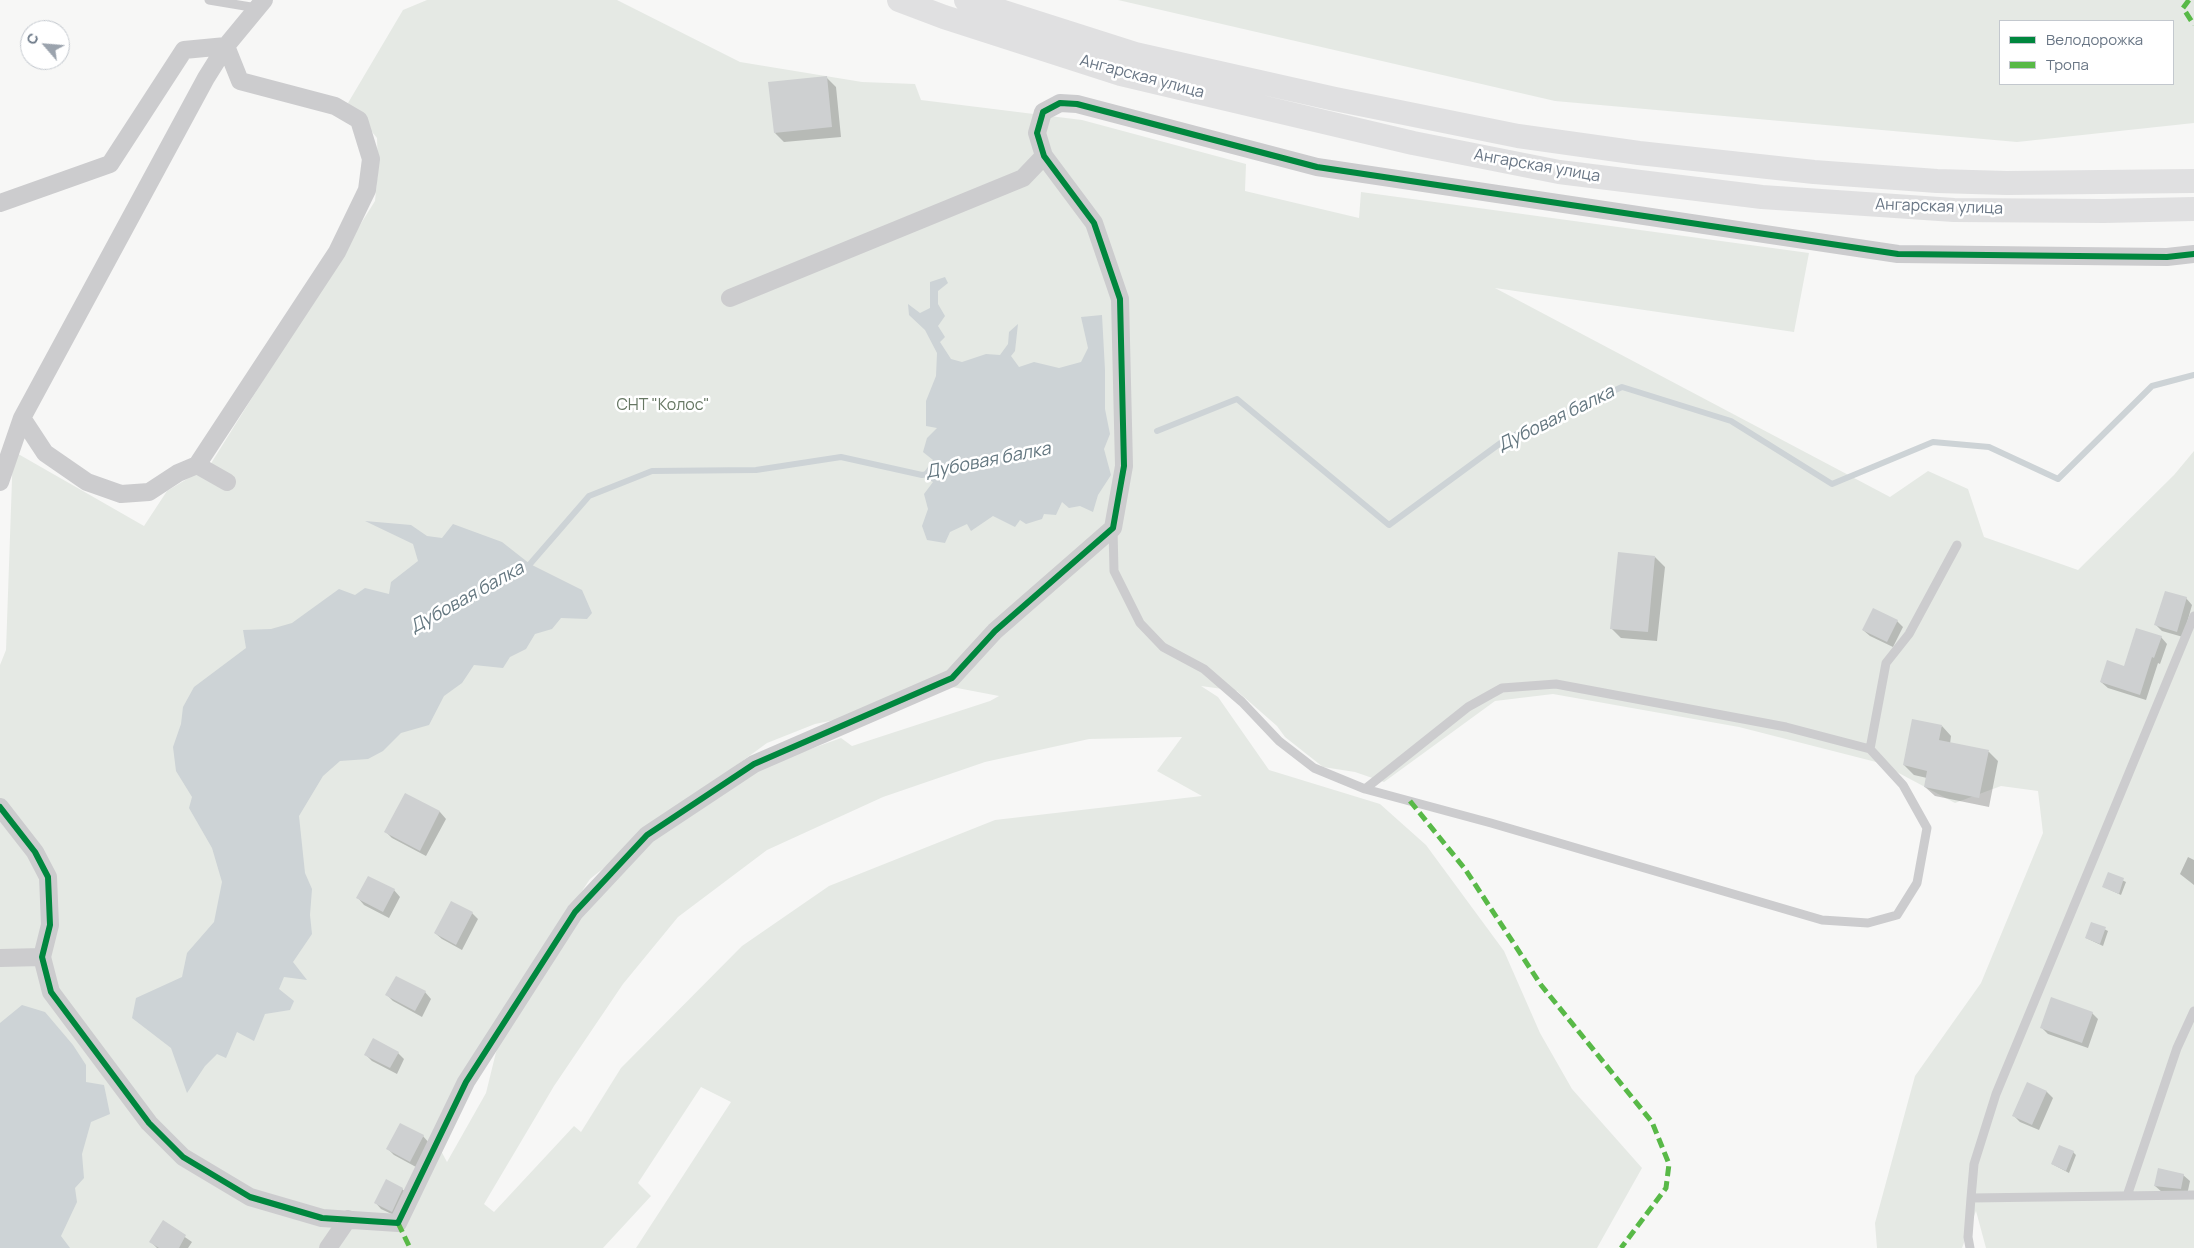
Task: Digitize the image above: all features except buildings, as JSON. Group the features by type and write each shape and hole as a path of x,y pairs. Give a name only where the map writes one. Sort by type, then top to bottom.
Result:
{"main road":[{"name":"Ангарская улица","path":"898,0 944,17 1121,74 1413,143 1559,172 1762,197 1954,210 2104,211 2194,209"},
{"name":"Ангарская улица","path":"966,0 1135,54 1335,99 1518,136 1639,154 1814,172 1937,181 2007,184 2194,181"}],"street":[{"path":"0,482 22,418 226,46 260,4"},
{"path":"0,203 30,194 110,164 184,50 226,46"},
{"path":"22,418 45,453 87,482 122,494 149,492 178,473 197,465 337,252 367,190 371,159 359,120 335,106 240,81 226,46"},
{"path":"0,807 35,852 48,877 50,925 42,957 51,992 149,1123 183,1157 250,1197 322,1218 398,1222 466,1082 575,912 648,835 754,764 952,678 995,631 1113,528 1124,466 1120,298 1094,223 1044,156 1037,133 1043,112 1060,103 1077,104 1317,167 1898,254 2157,257 2194,254"},
{"path":"730,298 1023,178 1044,156"},
{"path":"197,465 227,482"},
{"path":"0,958 42,957"},
{"path":"328,1248 348,1220"}],"lane":[{"path":"210,0 260,4"},
{"path":"1113,528 1114,571 1140,623 1163,647 1204,669 1242,702 1279,741 1314,768 1365,788 1822,920 1868,923 1897,915 1917,883 1927,828 1903,785 1870,749 1786,728 1556,684 1502,688 1468,707 1365,788"},
{"path":"1870,749 1886,663 1909,634 1957,546"},
{"path":"1970,1248 1968,1237 1974,1164 1996,1094 2194,616"},
{"path":"2127,1196 2178,1048 2194,1011"},
{"path":"1971,1198 2194,1195"}],"green space":[{"name":"СНТ \"Колос\"","path":"427,0 617,0 740,62 862,82 915,84 921,100 1082,120 1246,164 1245,191 1359,218 1361,192 1809,253 1794,332 1495,288 1890,497 1928,471 1968,489 1984,537 2078,570 2174,475 2194,451 2194,1248 1986,1248 1976,1211 1962,1248 1877,1248 1875,1223 1915,1076 1981,983 2043,833 2038,791 2001,786 1955,803 1880,763 1739,727 1553,694 1495,701 1384,782 1355,772 1323,767 1285,737 1277,726 1237,691 1201,686 1218,697 1269,770 1380,804 1426,845 1504,951 1540,1033 1572,1089 1642,1168 1597,1248 636,1248 731,1102 701,1087 638,1183 651,1196 603,1248 0,1248 0,665 6,650 13,451 144,526 167,491 210,465 375,201 378,170 377,138 348,103 403,10","holes":["931,683 999,696 990,701 852,746 841,738 761,767 653,840 564,918 590,879 693,797 767,743 815,724 869,713","1182,737 1157,771 1202,796 995,820 829,886 742,946 621,1068 581,1132 574,1126 494,1212 484,1204 554,1086 623,984 678,917 767,850 883,797 985,762 1089,739","499,1040 486,1093 447,1162 432,1134"]},
{"path":"1118,0 2194,0 2194,123 2017,142 1555,101"}],"water":[{"path":"945,277 948,283 938,291 938,304 945,316 938,326 945,337 940,342 951,359 962,362 986,354 1000,355 1008,344 1009,332 1018,324 1015,351 1011,356 1019,367 1034,362 1059,368 1081,362 1088,348 1081,317 1102,315 1105,409 1110,434 1104,449 1111,475 1098,495 1093,512 1080,506 1069,508 1062,502 1056,515 1044,514 1042,519 1026,524 1020,520 1015,527 993,516 971,531 967,524 950,532 945,543 927,540 922,526 928,509 924,494 933,482 922,475 933,460 923,452 927,438 937,428 926,426 926,401 936,376 937,353 925,330 909,315 908,304 920,313 930,308 930,282"},
{"path":"365,521 411,525 427,536 442,538 453,524 502,542 530,564 582,590 592,613 587,619 561,618 552,629 535,634 526,649 510,657 503,668 474,665 462,683 444,696 429,725 401,733 383,751 368,759 340,761 323,776 299,816 305,873 312,889 310,915 312,934 293,962 307,980 284,977 279,989 294,1001 290,1010 265,1014 254,1041 237,1032 226,1058 217,1054 205,1066 187,1093 171,1048 132,1018 136,998 182,977 187,953 214,922 222,882 212,848 189,808 192,797 176,771 173,747 181,724 183,707 194,687 246,648 243,630 271,629 292,623 339,589 355,595 365,588 389,594 391,582 418,561 413,544"},
{"path":"22,1005 45,1012 73,1045 86,1065 86,1082 104,1085 110,1114 91,1122 82,1154 84,1178 75,1188 77,1202 61,1236 70,1248 0,1248 0,1023"}],"waterway":[{"name":"Дубовая балка","path":"1157,431 1237,399 1389,525 1506,439 1622,387 1731,421 1832,484 1933,442 1989,447 2058,479 2152,386 2194,375"},
{"name":"Дубовая балка","path":"523,568 530,564 589,496 652,471 756,470 841,457 922,475 928,474"}],"marked path":[{"path":"2189,0 2183,8 2194,25"},
{"path":"1410,801 1465,869 1541,985 1652,1122 1669,1164 1666,1188 1621,1248"},
{"path":"398,1223 410,1248"}],"cycle path":[{"path":"0,807 35,852 48,877 50,925 42,957 51,992 149,1123 183,1157 250,1197 322,1218 398,1223 466,1082 575,912 647,835 754,764 952,678 995,631 1113,528 1124,466 1120,299 1094,223 1044,156 1037,133 1043,112 1060,103 1077,104 1317,167 1898,254 2167,257 2194,254"}]}
